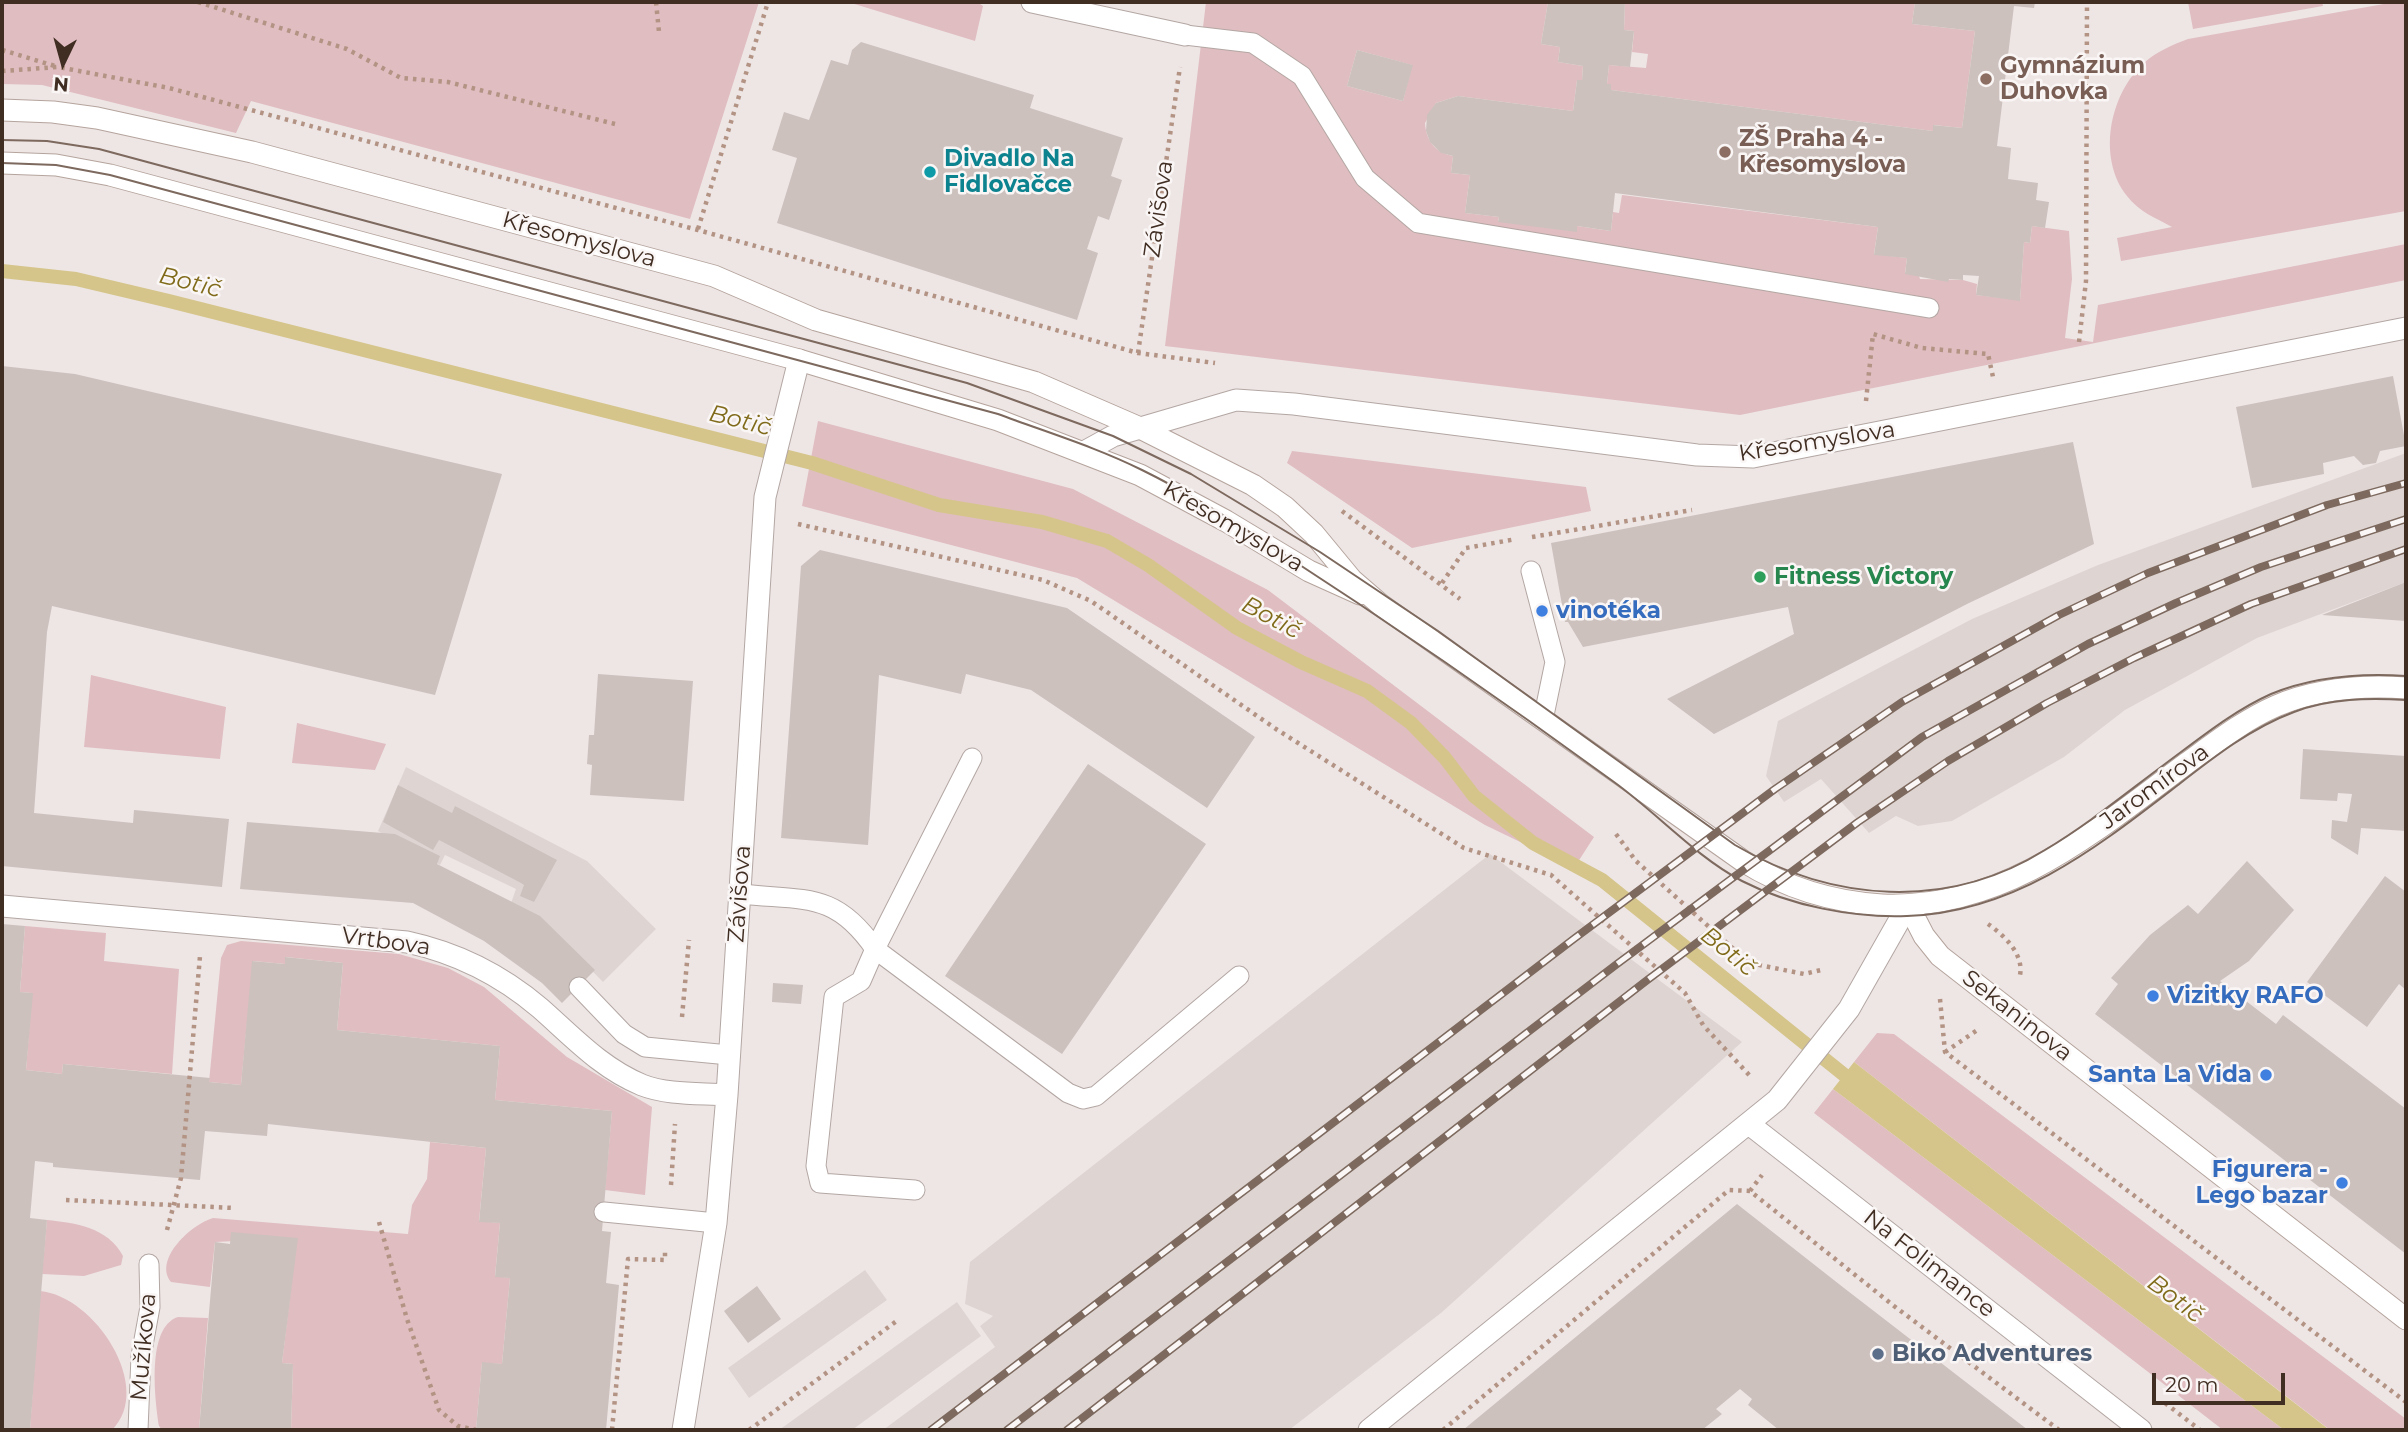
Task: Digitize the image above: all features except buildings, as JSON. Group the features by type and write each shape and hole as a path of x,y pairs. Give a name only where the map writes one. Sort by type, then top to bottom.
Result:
{"main road":[{"path":"1032,2 1185,34"},
{"name":"Křesomyslova","path":"2,110 53,112 97,118 232,147 714,276 816,320 1034,382 1140,428 1253,485 1284,507 1314,534 1363,591 1381,606 1764,875 1825,897 1870,904 1908,905"},
{"name":"Křesomyslova","path":"2,163 56,165 110,175 799,360 998,420 1084,452 1181,496 1309,571 1381,606"},
{"name":"Křesomyslova","path":"1084,452 1113,436 1237,400 1307,405 1697,455 1753,457 2406,328"},
{"name":"Závišova","path":"683,1430 716,1223 741,894 764,507 785,409 799,360"},
{"name":"Jaromírova","path":"1908,905 1940,902 1986,891 2033,872 2074,847 2236,729 2277,705 2348,688 2406,688"},
{"path":"1369,1430 1777,1100 1849,1009 1908,905"},
{"name":"Sekaninova","path":"1908,905 1924,936 1940,956 2406,1319"},
{"name":"Vrtbova","path":"2,906 407,942 445,950 480,965 537,1006 607,1068 645,1087 727,1095"},
{"name":"Na Folimance","path":"1749,1124 2141,1430"}],"lane":[{"path":"1185,34 1253,43 1302,76 1364,178 1418,223 1929,309"},
{"path":"1531,571 1555,662 1544,720"},
{"path":"915,1190 820,1183 816,1166 834,997 861,981 972,758"},
{"path":"741,894 832,905 858,924 876,949 1068,1093 1083,1099 1096,1096 1239,976"},
{"path":"579,987 624,1034 645,1047 729,1055"},
{"path":"604,1212 716,1223"},
{"name":"Mužíkova","path":"138,1430 141,1356 150,1307 149,1264"}],"path":[{"path":"198,2 347,49 401,78 447,82 615,124"},
{"path":"656,2 660,32"},
{"path":"700,240 698,230 768,2"},
{"path":"2079,342 2086,281 2087,2"},
{"path":"2,50 58,67 169,88 698,230 1138,353 1215,363"},
{"name":"Závišova","path":"1138,353 1181,65"},
{"path":"2,71 58,67"},
{"path":"1869,373 1873,334 1923,348 1988,354"},
{"path":"1332,504 1442,583 1460,599"},
{"path":"764,507 1043,580 1091,601 1276,729 1464,848 1551,875 1685,993 1703,1026 1734,1061 1777,1100"},
{"path":"1442,583 1466,548 1692,510"},
{"path":"1616,834 1636,861 1749,962 1804,974 1821,970"},
{"path":"167,1230 181,1178 203,924"},
{"path":"1940,956 1938,982 1945,1052 2406,1402"},
{"path":"1443,1430 1729,1190 1750,1191 1894,1306 2059,1430"},
{"path":"66,1200 174,1202 235,1208"},
{"path":"379,1222 407,1319 439,1410 458,1426 476,1430"},
{"path":"749,1430 898,1320"}],"shaded area":[{"path":"2,2 759,2 690,219 251,101 236,133 42,85 2,84"},
{"path":"848,2 977,2 983,6 975,41"},
{"path":"1206,2 1548,2 1541,44 1560,47 1558,62 1583,66 1582,80 1577,80 1573,111 1458,96 1436,103 1425,123 1427,135 1433,145 1453,156 1451,173 1470,175 1465,213 1499,217 1498,221 1577,231 1577,226 1611,231 1613,212 1619,213 1622,195 1878,227 1874,254 1907,258 1905,273 1919,276 1920,279 1963,280 1977,284 1976,295 2020,300 2024,242 2030,243 2032,226 2069,231 2072,279 2065,338 2093,342 2098,305 2406,244 2406,280 1740,415 1165,346","holes":["1357,50 1412,65 1403,101 1347,86"]},
{"path":"1625,2 1915,2 1912,24 1975,31 1962,128 1934,125 1933,131 1611,90 1607,84 1609,65 1646,68 1648,54 1632,52 1634,31 1624,30"},
{"path":"2188,2 2322,2 2323,6 2193,29"},
{"path":"2406,2 2406,211 2121,261 2117,238 2172,227 2132,202 2118,181 2112,164 2111,127 2116,108 2133,75 2145,62 2188,39"},
{"path":"818,421 1073,489 1268,590 1594,837 1574,868 1485,825 1077,578 802,506"},
{"path":"1292,451 1586,487 1591,511 1412,548 1287,463"},
{"path":"2406,453 2406,582 2257,638 2125,710 2064,757 1952,821 1918,826 1896,816 1869,833 1821,779 1784,802 1766,776 1778,721 1972,619 2098,565"},
{"path":"91,675 226,707 220,759 84,747"},
{"path":"297,723 386,744 375,770 292,763"},
{"path":"406,767 587,861 656,929 603,982 546,924 510,906 516,889 445,855 440,865 378,831"},
{"path":"1490,854 1742,1042 1441,1313 1289,1430 883,1430 995,1347 980,1326 993,1316 965,1304 970,1262"},
{"path":"25,926 106,933 104,961 179,969 172,1074 63,1064 62,1074 26,1070 32,993 20,992"},
{"path":"241,941 399,954 448,968 484,987 567,1057 652,1107 645,1195 605,1190 612,1111 495,1100 500,1046 337,1030 343,963 286,957 285,964 253,961 241,1085 209,1082 221,958 227,945"},
{"path":"1877,1033 1894,1034 2406,1419 2406,1430 2330,1430 1854,1062"},
{"path":"1854,1062 2330,1430 2284,1430 1833,1089"},
{"path":"1833,1089 2284,1430 2223,1430 1814,1113"},
{"path":"430,1142 486,1148 479,1221 500,1223 495,1276 510,1278 502,1364 482,1363 476,1430 291,1430 293,1364 282,1363 297,1238 215,1242 210,1287 171,1282 167,1263 171,1253 195,1227 213,1218 408,1234 412,1205 427,1179"},
{"path":"47,1220 79,1225 100,1233 117,1246 123,1256 121,1265 84,1276 42,1274"},
{"path":"865,1270 887,1300 749,1398 728,1368"},
{"path":"40,1291 61,1297 80,1309 98,1326 113,1347 123,1369 127,1391 124,1412 112,1430 30,1429"},
{"path":"957,1302 981,1336 852,1430 779,1430"},
{"path":"178,1317 208,1318 199,1430 162,1430 159,1426 155,1383 157,1349 168,1323"}],"waterway":[{"name":"Botič","path":"2,271 76,279 169,301 812,463 939,505 1042,522 1107,541 1148,565 1237,628 1301,662 1367,691 1411,723 1445,758 1474,796 1533,843 1602,880 1858,1086"}],"tram line":[{"path":"2,140 47,141 99,149 967,383 1113,436 1191,474 1320,552 1438,631 1735,845 1772,864 1850,888 1890,892 1929,890 1969,883 2008,870 2076,830 2216,726 2271,694 2304,683 2338,677 2406,676"},
{"path":"2,163 56,165 110,175 998,414 1107,454 1209,507 1403,634 1614,782 1725,871 1761,890 1823,909 1865,915 1907,916 1947,912 1984,903 2053,873 2085,853 2219,754 2278,719 2308,707 2336,702 2364,699 2406,700"}],"railway":[{"path":"931,1430 1575,938 1775,789 1902,702 2059,615 2148,573 2327,505 2406,483"},
{"path":"1007,1430 1617,964 1922,737 2088,644 2176,603 2261,567 2406,519"},
{"path":"1067,1430 1646,981 1858,822 1948,761 2047,703 2134,658 2251,604 2406,549"}],"place":[{"name":"Gymnázium Duhovka","path":"1986,79"},
{"name":"ZŠ Praha 4 - Křesomyslova","path":"1725,152"},
{"name":"Divadlo Na Fidlovačce","path":"930,172"},
{"name":"Fitness Victory","path":"1760,577"},
{"name":"vinotéka","path":"1542,611"},
{"name":"Vizitky RAFO","path":"2153,996"},
{"name":"Santa La Vida","path":"2266,1075"},
{"name":"Figurera - Lego bazar","path":"2342,1183"},
{"name":"Biko Adventures","path":"1878,1354"}]}
